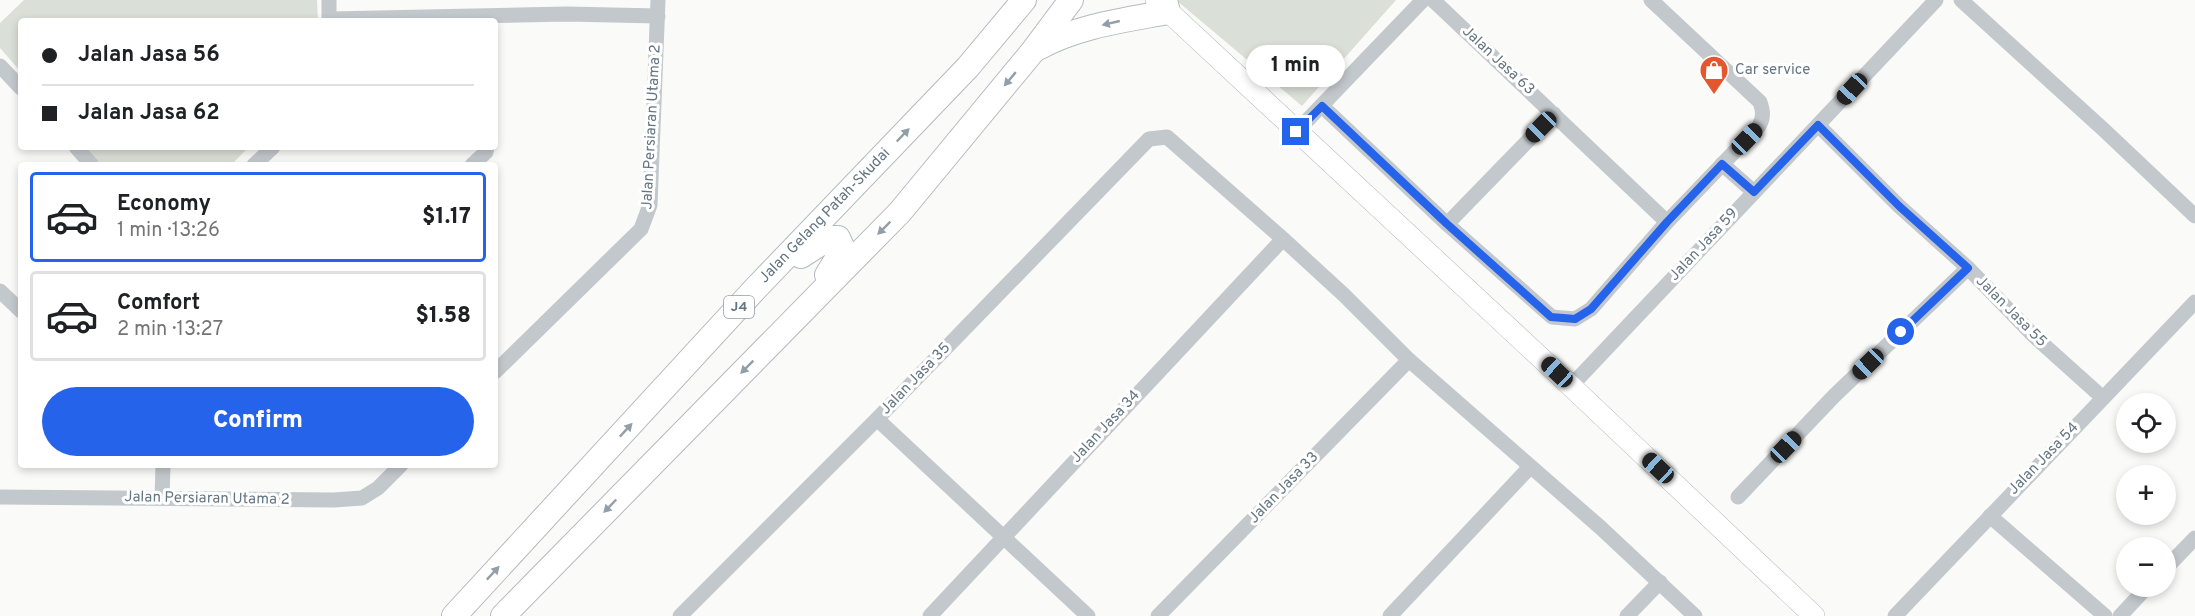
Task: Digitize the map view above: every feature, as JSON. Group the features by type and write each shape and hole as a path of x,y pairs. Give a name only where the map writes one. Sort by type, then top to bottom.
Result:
{"main road":[{"name":"Jalan Gelang Patah-Skudai","path":"454,616 755,289 968,68 1024,0"},
{"path":"503,616 900,212 1033,51 1071,0"},
{"path":"1033,51 1052,40 1163,4"},
{"path":"755,289 829,238 838,238 843,249 794,320"}],"street":[{"path":"329,0 329,18"},
{"name":"Jalan Persiaran Utama 2","path":"498,369 641,229 647,218 650,205 658,0"},
{"path":"1296,132 1423,0"},
{"name":"Jalan Jasa 63","path":"1433,0 1667,222"},
{"path":"1322,106 1447,224 1551,317 1575,319 1591,309 1667,222 1759,126 1763,119 1760,102 1651,0"},
{"name":"Jalan Jasa 59","path":"1571,386 1936,0"},
{"path":"1961,0 2195,216"},
{"path":"1163,4 1296,132 1571,386 1814,616"},
{"path":"370,18 492,12 658,16"},
{"path":"0,66 18,85"},
{"path":"1447,224 1554,114"},
{"name":"Jalan Jasa 55","path":"1818,125 1899,206 1968,268 2034,336 2103,398"},
{"name":"Jalan Jasa 35","path":"686,614 1149,139 1167,137 1282,239"},
{"path":"78,150 89,162"},
{"path":"257,162 270,150"},
{"path":"475,162 487,150"},
{"path":"1722,164 1754,192"},
{"path":"1282,239 1344,295 1409,360 1660,582 1695,616"},
{"name":"Jalan Jasa 34","path":"930,616 1282,239"},
{"path":"1738,497 1834,396 1968,268"},
{"path":"0,291 18,308"},
{"name":"Jalan Jasa 54","path":"1895,616 2195,302"},
{"name":"Jalan Jasa 33","path":"1158,616 1409,360"},
{"path":"877,419 1088,616"},
{"path":"1390,616 1530,467"},
{"path":"162,498 163,468"},
{"name":"Jalan Persiaran Utama 2","path":"0,497 334,500 362,498 378,488 398,468"},
{"path":"1990,516 2104,616"},
{"path":"2176,558 2195,538"},
{"path":"1627,616 1660,582"},
{"path":"2120,616 2138,597"}],"shaded area":[{"path":"24,0 317,0 318,18 18,18 18,69 0,48 0,23"},
{"path":"1176,0 1396,0 1302,106"},
{"path":"89,150 246,150 234,162 99,162"}],"place":[{"name":"Car service","path":"1714,96"}],"route":[{"path":"1296,132 1322,106 1447,224 1551,317 1575,319 1591,309 1667,222 1722,164 1754,192 1818,125 1899,206 1968,268 1901,332"}]}
